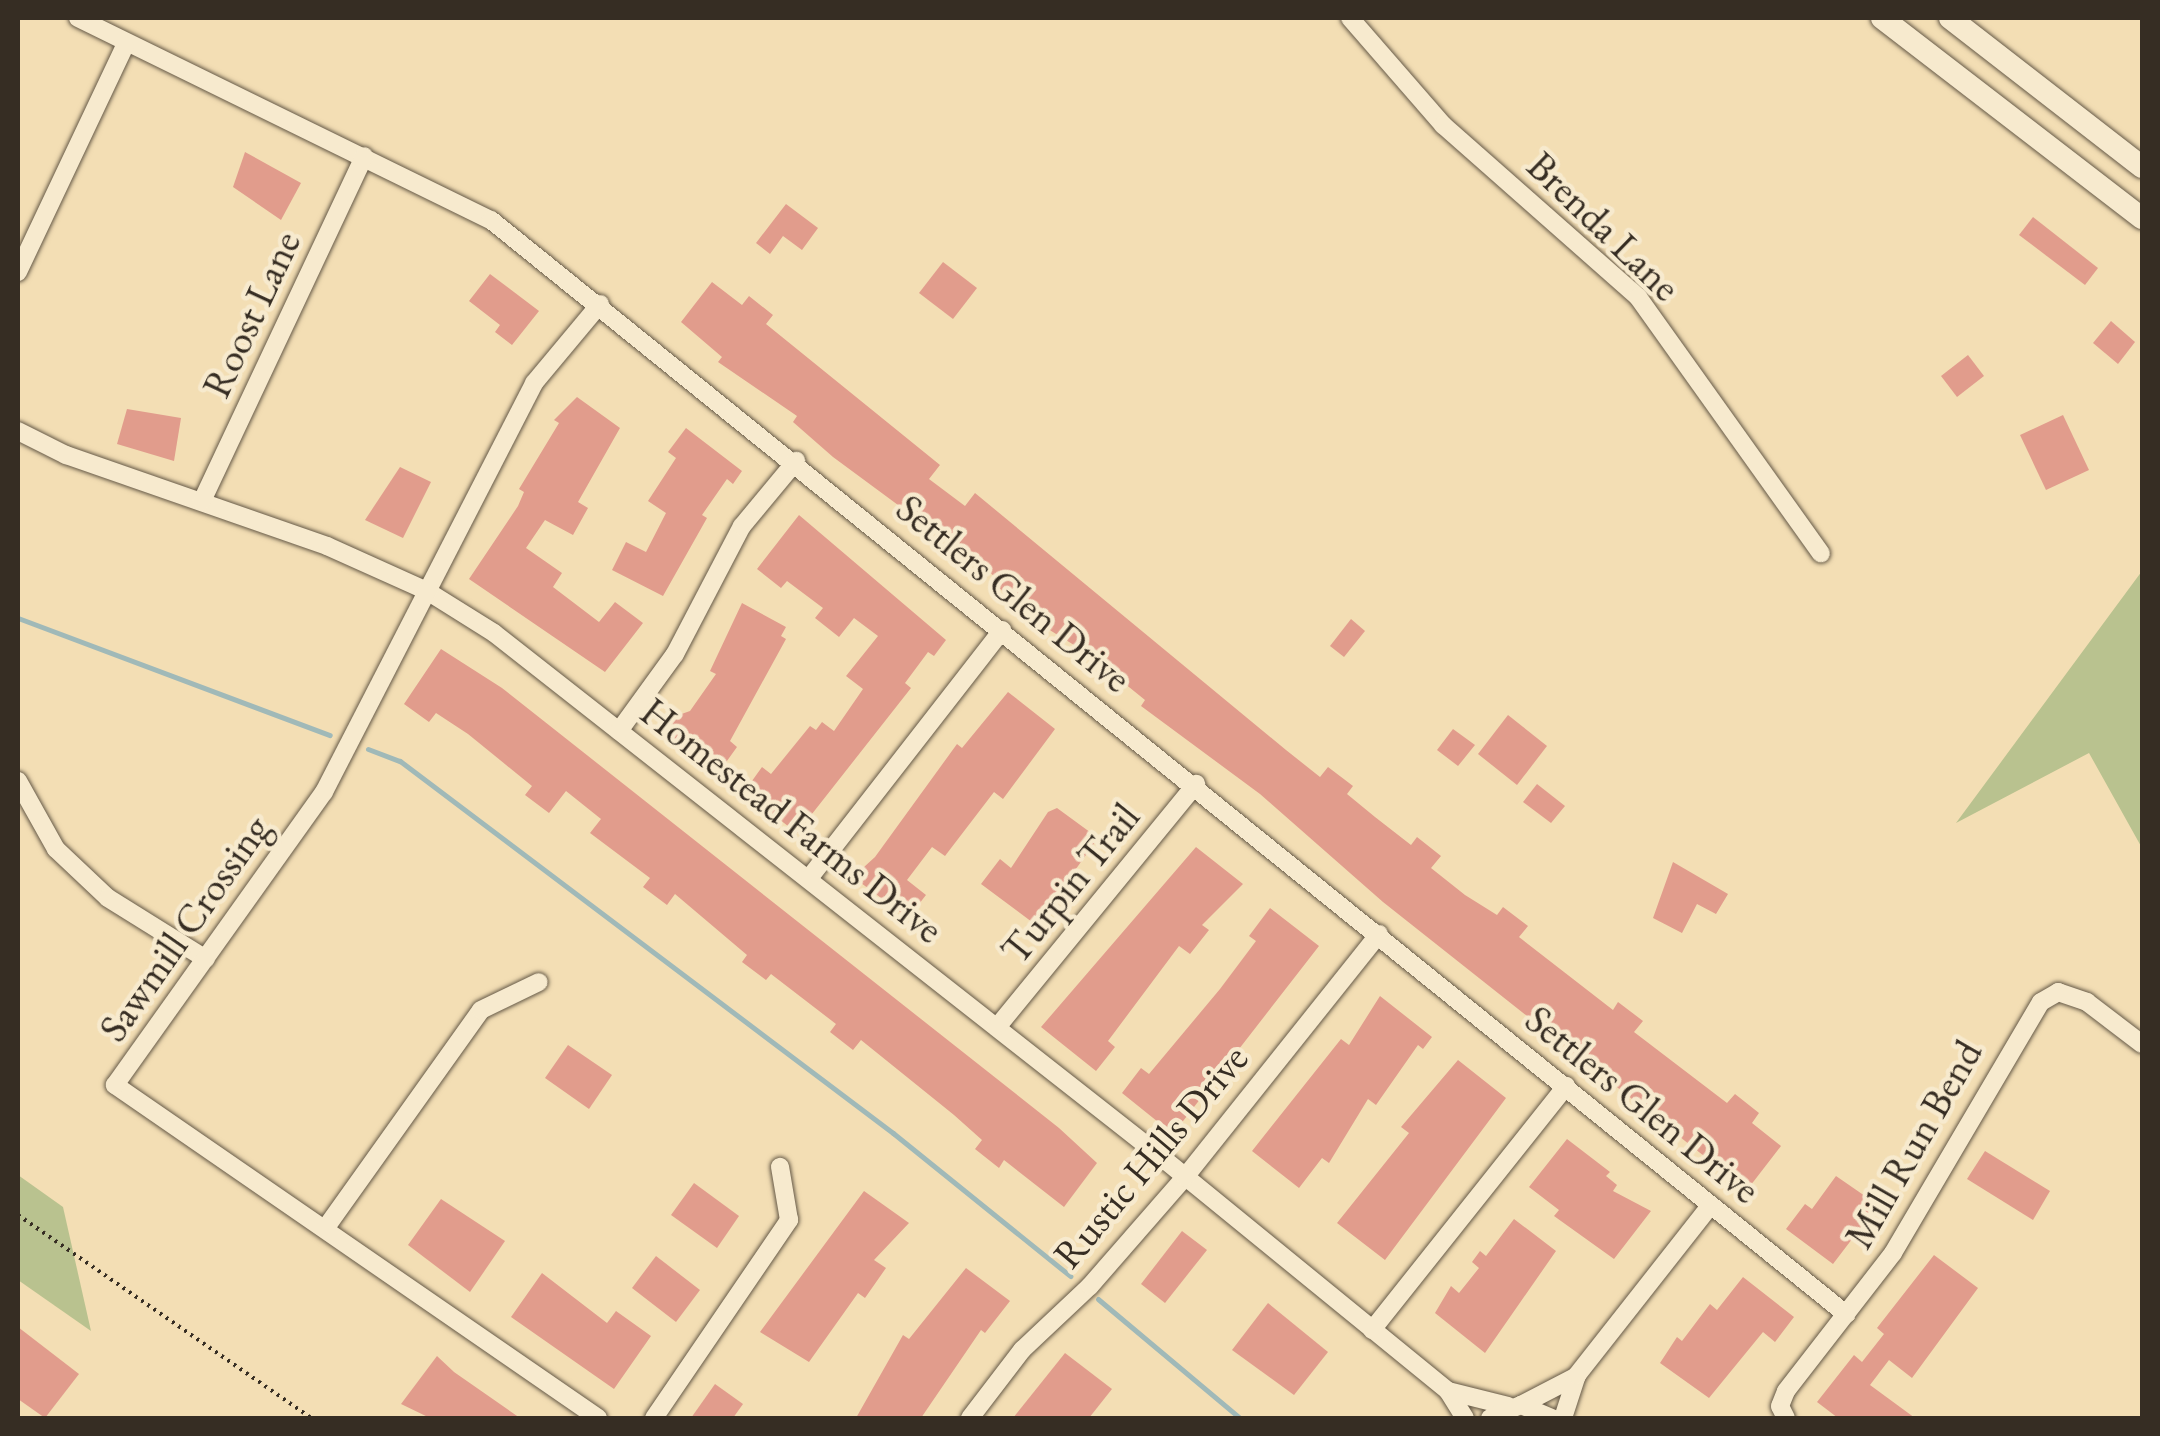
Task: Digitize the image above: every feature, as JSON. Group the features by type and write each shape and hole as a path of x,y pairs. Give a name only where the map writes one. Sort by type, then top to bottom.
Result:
{"main road":[{"path":"1882,18 2142,218"},
{"path":"1950,18 2142,167"}],"street":[{"name":"Settlers Glen Drive","path":"78,18 125,46 364,156 491,220 1196,784 1846,1314"},
{"name":"Brenda Lane","path":"1350,18 1442,125 1638,298 1821,554"},
{"path":"18,272 125,46"},
{"name":"Roost Lane","path":"202,501 364,156"},
{"name":"Sawmill Crossing","path":"598,1418 327,1226 115,1085 324,792 534,383 600,304"},
{"name":"Homestead Farms Drive","path":"18,432 66,456 202,501 427,591 494,633 1185,1177 1448,1390 1465,1418"},
{"path":"618,730 676,654 742,526 796,462"},
{"path":"810,878 1002,630"},
{"path":"18,781 56,849 108,898 206,958"},
{"name":"Turpin Trail","path":"998,1026 1196,784"},
{"name":"Rustic Hills Drive","path":"970,1418 1022,1350 1090,1286 1185,1177 1379,934"},
{"path":"327,1226 480,1010 539,982"},
{"name":"Mill Run Bend","path":"1786,1418 1780,1406 1786,1391 1893,1253 2040,1002 2058,992 2087,1002 2142,1044"},
{"path":"1372,1330 1566,1086"},
{"path":"654,1418 789,1220 780,1167"},
{"path":"1563,1418 1577,1376 1712,1205"},
{"path":"1490,1418 1577,1376"},
{"name":"Homestead Farms Drive","path":"1448,1390 1552,1418"}],"path":[{"path":"18,1215 311,1418"}],"green space":[{"path":"2142,571 2142,848 2089,753 1956,823"},
{"path":"18,1175 63,1207 91,1331 18,1280"}],"building":[{"path":"245,152 301,183 281,220 233,187"},
{"path":"786,204 818,228 802,250 783,236 770,254 756,243"},
{"path":"2033,217 2098,268 2085,285 2019,235"},
{"path":"943,262 977,288 953,319 919,293"},
{"path":"490,274 539,311 512,345 495,332 500,325 469,301"},
{"path":"712,282 742,305 749,296 773,315 766,324 940,465 929,479 965,506 975,493 1320,777 1328,767 1353,786 1347,794 1375,817 1411,845 1417,837 1441,856 1431,868 1465,895 1497,915 1503,907 1528,926 1519,937 1613,1010 1618,1002 1643,1021 1634,1032 1727,1103 1735,1094 1759,1113 1752,1123 1781,1146 1747,1190 1383,902 1260,794 1141,706 1145,700 1087,653 1035,621 997,586 1001,581 833,457 793,422 797,416 718,362 722,357 681,322"},
{"path":"2111,321 2135,342 2118,364 2093,343"},
{"path":"1968,355 1984,376 1957,397 1941,376"},
{"path":"577,397 620,428 578,502 588,508 573,535 545,520 526,548 562,573 553,587 599,622 615,602 643,623 605,672 469,579 518,506 524,492 519,489 559,423 554,420"},
{"path":"127,409 181,418 174,461 117,444"},
{"path":"2063,415 2089,470 2046,490 2020,435"},
{"path":"686,428 742,471 733,484 727,479 702,515 707,518 663,596 612,570 626,542 646,552 666,513 648,501 676,458 668,452"},
{"path":"400,467 431,482 403,538 365,520"},
{"path":"799,515 946,640 934,656 928,652 905,683 911,688 797,833 744,792 762,767 771,774 810,726 816,730 822,722 834,731 863,689 846,676 878,636 854,618 839,637 815,618 823,608 787,581 781,588 757,569"},
{"path":"742,603 786,627 781,636 786,639 730,741 737,747 719,772 663,730 673,717 690,711 716,674 710,671"},
{"path":"1351,619 1365,631 1344,657 1330,646"},
{"path":"441,649 502,688 1059,1128 1097,1163 1064,1207 1004,1160 999,1168 975,1149 982,1140 861,1040 853,1050 830,1032 836,1024 771,974 766,980 742,962 747,955 675,894 667,905 643,887 650,878 590,833 601,819 566,791 549,813 525,795 532,786 468,734 436,713 429,722 404,704"},
{"path":"1008,692 1055,729 1003,799 994,792 945,856 932,847 907,880 926,895 908,918 853,877 875,857 957,744 962,748"},
{"path":"1508,715 1547,746 1517,785 1478,754"},
{"path":"1453,729 1475,745 1458,766 1437,750"},
{"path":"1537,784 1565,806 1551,823 1523,802"},
{"path":"1057,808 1098,838 1036,925 981,884 1000,859 1011,868 1048,812"},
{"path":"1196,847 1243,884 1202,925 1209,930 1190,954 1179,946 1108,1041 1115,1047 1096,1071 1041,1027"},
{"path":"1673,862 1728,894 1716,914 1697,904 1682,933 1653,918"},
{"path":"1270,908 1319,946 1173,1134 1122,1093 1141,1068 1149,1074 1220,989 1256,941 1249,936"},
{"path":"1380,996 1432,1037 1423,1049 1418,1045 1376,1105 1368,1099 1329,1163 1322,1158 1299,1188 1252,1151 1341,1039 1349,1045"},
{"path":"568,1045 612,1075 589,1109 545,1078"},
{"path":"1458,1060 1506,1098 1385,1260 1337,1223 1409,1133 1401,1127"},
{"path":"1567,1139 1610,1172 1606,1176 1617,1185 1613,1191 1651,1211 1614,1259 1554,1216 1559,1210 1529,1187"},
{"path":"1985,1151 2050,1191 2033,1220 1967,1179"},
{"path":"1836,1176 1878,1205 1833,1264 1786,1229 1805,1204 1812,1209"},
{"path":"694,1183 739,1216 717,1248 671,1215"},
{"path":"864,1191 909,1223 874,1260 886,1268 865,1298 858,1293 809,1362 760,1332"},
{"path":"441,1199 505,1241 470,1292 408,1245"},
{"path":"1514,1219 1556,1251 1485,1353 1435,1313 1451,1286 1459,1293 1479,1268 1472,1262 1480,1251 1486,1256"},
{"path":"1182,1231 1207,1250 1165,1303 1141,1284"},
{"path":"1934,1255 1978,1288 1912,1378 1889,1360 1870,1385 1915,1418 1838,1418 1817,1402 1854,1355 1862,1362 1884,1334 1877,1328"},
{"path":"656,1256 700,1290 676,1322 632,1288"},
{"path":"966,1268 1010,1301 985,1333 981,1330 921,1418 856,1418 903,1335 909,1339"},
{"path":"542,1273 607,1323 616,1311 651,1336 614,1389 511,1317"},
{"path":"1743,1277 1794,1317 1775,1342 1763,1332 1709,1398 1660,1363 1677,1337 1682,1341 1710,1304 1717,1310"},
{"path":"1268,1303 1328,1352 1294,1395 1232,1350"},
{"path":"18,1327 79,1374 45,1418 18,1399"},
{"path":"1065,1353 1112,1389 1089,1418 1013,1418"},
{"path":"437,1356 520,1418 430,1418 401,1404"},
{"path":"715,1384 743,1404 733,1418 691,1418"}],"waterway":[{"path":"18,618 330,735"},
{"path":"368,749 400,761 893,1133 1070,1276"},
{"path":"1098,1299 1240,1418"}]}
